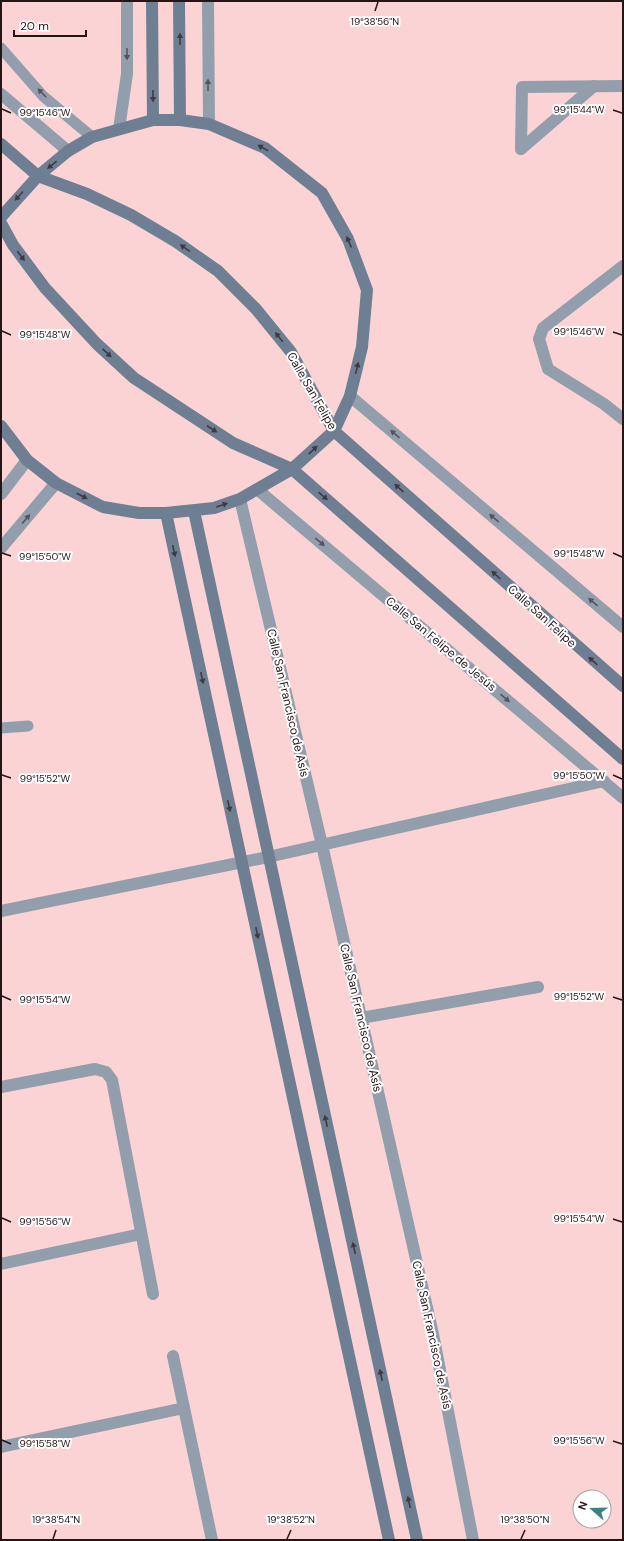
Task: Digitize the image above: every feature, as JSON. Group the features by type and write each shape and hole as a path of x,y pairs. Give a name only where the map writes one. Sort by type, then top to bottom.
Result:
{"main road":[{"path":"152,1 153,120"},
{"path":"179,1 180,120"},
{"path":"1,216 38,176 68,151 92,137 153,120 180,120 209,124 265,148 322,193 348,239 367,290 362,347 350,396 334,431 292,469 240,499 214,508 194,512 139,513 103,507 56,483 27,460 1,426"},
{"name":"Calle San Felipe","path":"1,144 38,176 87,194 131,215 175,240 218,271 256,309 291,352 334,431 623,686"},
{"path":"1,223 13,245 45,288 97,344 134,378 233,443 292,469 623,759"},
{"path":"194,512 417,1540"},
{"path":"166,513 389,1540"}],"street":[{"path":"118,129 127,74 127,1"},
{"path":"208,1 209,124"},
{"path":"594,86 521,149 522,87 594,86 623,86"},
{"path":"1,94 68,151"},
{"path":"623,266 543,328 539,339 548,369 604,404 623,419"},
{"path":"350,396 623,627"},
{"path":"1,494 27,460"},
{"path":"1,548 56,483"},
{"name":"Calle San Felipe de Jesús","path":"258,490 623,798"},
{"name":"Calle San Francisco de Asís","path":"240,499 322,846 433,1334 474,1540"},
{"path":"1,911 322,846 604,781"},
{"path":"361,1018 538,987"},
{"path":"1,1087 95,1069 106,1072 112,1080 153,1294"},
{"path":"1,1264 141,1234"},
{"path":"173,1356 212,1540"},
{"path":"1,1447 184,1408"}],"lane":[{"path":"1,48 43,96 92,137"},
{"path":"1,728 28,726"}]}
